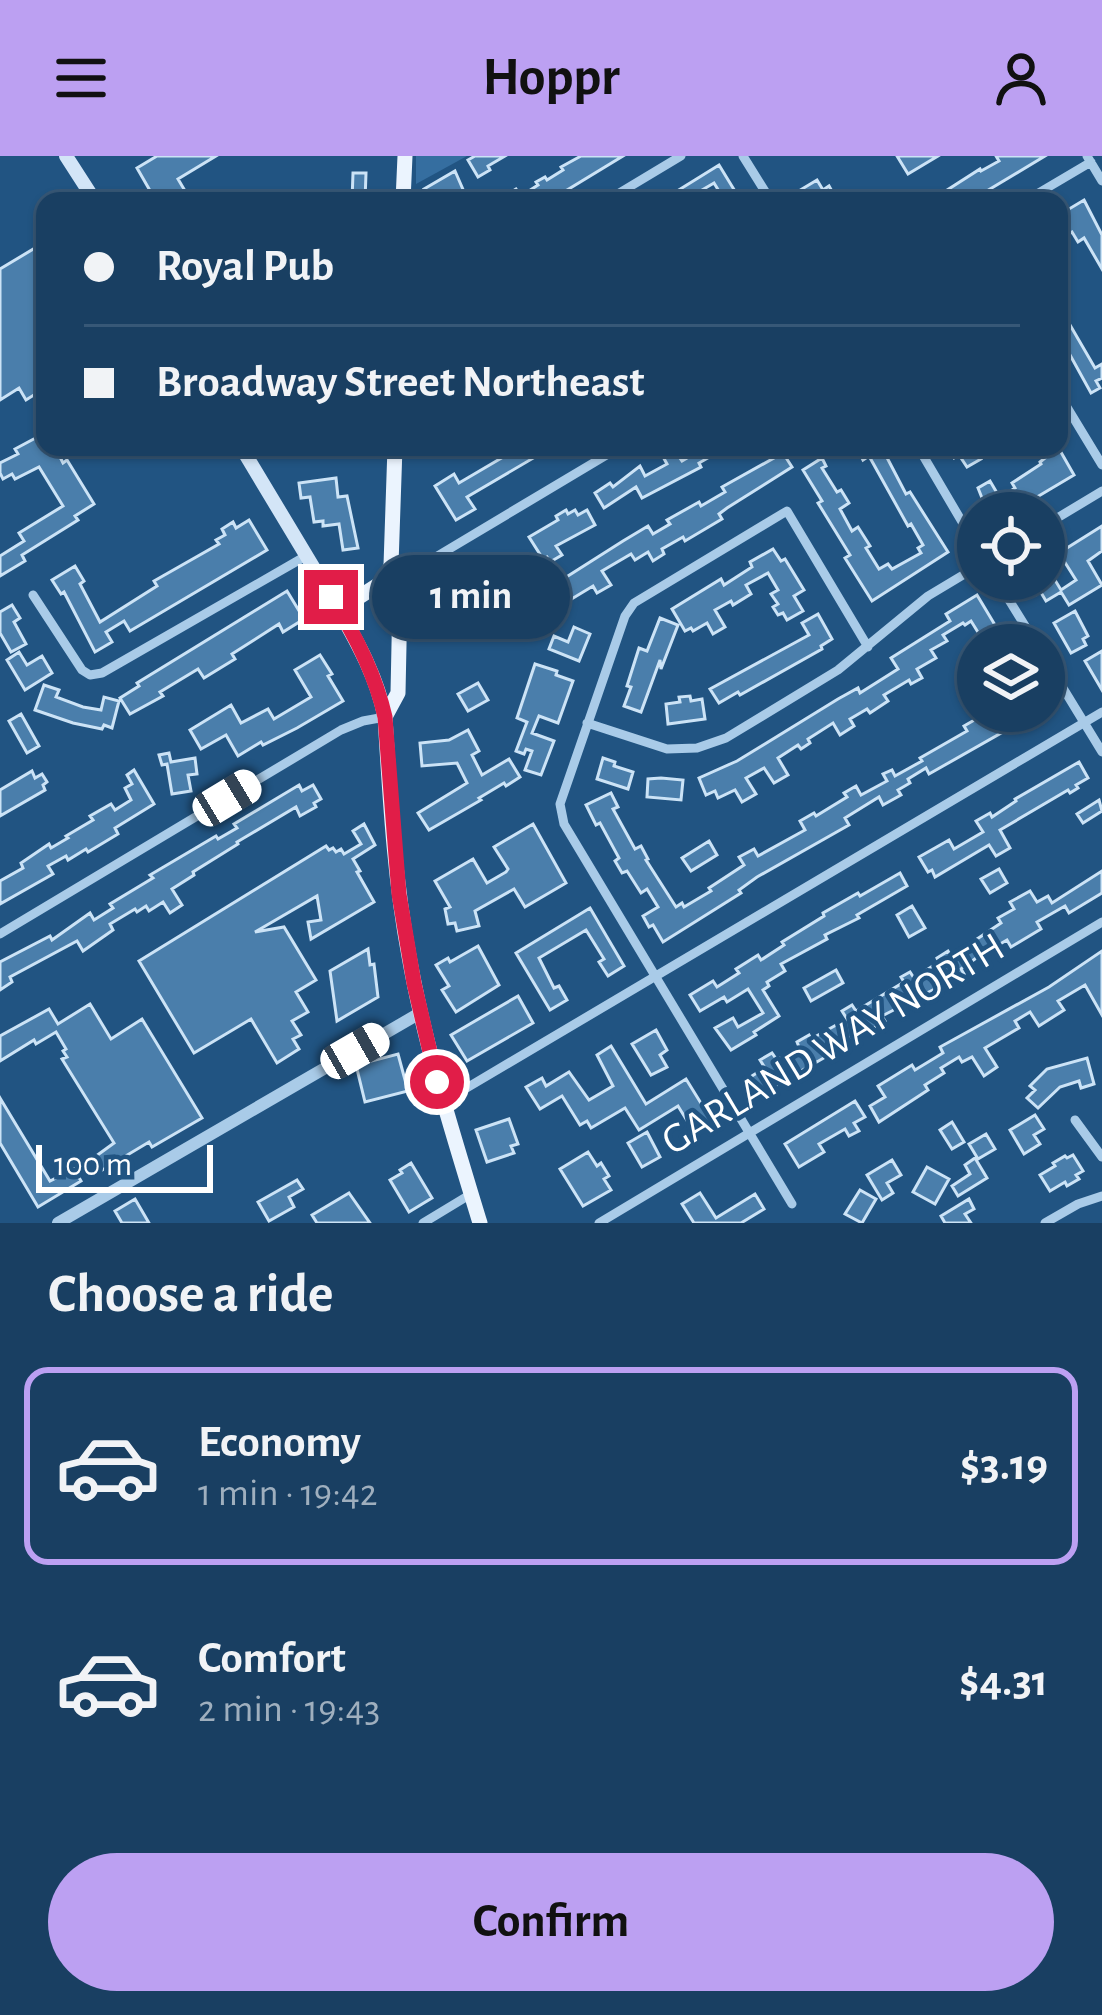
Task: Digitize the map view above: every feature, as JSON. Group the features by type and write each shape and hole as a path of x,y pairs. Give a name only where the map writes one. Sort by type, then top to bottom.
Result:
{"main road":[{"path":"66,156 89,192"},
{"path":"404,192 405,156"},
{"path":"246,456 372,671 385,717 398,888 420,1013 480,1223"},
{"path":"339,610 388,575 395,456"},
{"path":"385,717 398,693 400,597 391,565"}],"street":[{"path":"621,192 682,156"},
{"path":"743,156 765,192"},
{"path":"1039,192 1089,159 1102,181"},
{"path":"1068,409 1102,465"},
{"path":"391,565 419,567 605,456"},
{"path":"923,456 957,513"},
{"path":"1065,513 1102,491"},
{"path":"792,1204 564,824 560,805 625,616 634,603 787,511 868,647"},
{"path":"33,595 75,663 90,675 113,668 306,556"},
{"path":"587,723 667,749 698,748 725,738 838,670 928,596 957,579"},
{"path":"1065,691 1102,752"},
{"path":"443,1102 1102,712"},
{"path":"0,934 341,730 385,717"},
{"name":"GARLAND WAY NORTH","path":"598,1223 1102,922"},
{"path":"58,1223 420,1013"},
{"path":"1075,1120 1102,1157"},
{"path":"423,1223 471,1194"},
{"path":"1046,1223 1102,1196"}],"shaded area":[{"path":"416,156 467,156 416,184"}],"building":[{"path":"157,156 216,156 178,179 186,192 151,192 137,168"},
{"path":"505,156 478,177 468,160"},
{"path":"581,156 623,156 564,192 527,192 536,182 563,170"},
{"path":"897,156 938,156 908,174"},
{"path":"996,156 1045,156 985,192 944,192 980,169 999,161"},
{"path":"719,165 736,192 720,192 714,183 699,192 676,192"},
{"path":"455,171 464,192 426,192"},
{"path":"353,173 366,173 365,192 352,192"},
{"path":"817,180 823,190 829,186 832,192 797,192"},
{"path":"1084,200 1102,235 1102,269 1084,238 1078,242 1072,232 1068,234 1068,210"},
{"path":"36,247 36,394 26,400 19,388 0,400 0,269"},
{"path":"1068,322 1095,368 1102,364 1102,378 1096,381 1100,388 1091,393 1068,351"},
{"path":"36,438 36,456 67,460 94,504 0,576 0,556 24,541 19,533 63,506 39,467 15,479 12,474 3,479 0,463 18,454 15,449"},
{"path":"505,456 537,456 467,497 475,509 456,520 435,486 454,474 459,483"},
{"path":"663,456 678,456 682,461 711,456 699,463 701,467 642,498 636,487 604,508 595,493 610,483 613,487 640,466 645,476 667,464"},
{"path":"778,456 785,456 792,467 727,508 719,514 722,519 662,549 664,554 653,561 648,552 635,560 631,554 602,571 611,585 597,593 593,586 555,609 560,618 532,635 516,609 648,526 653,534 670,524 667,520 725,492 722,487"},
{"path":"869,456 886,456 906,494 910,492 948,552 872,601 845,558 850,555 803,470 822,458 826,466 822,468 849,503 840,509 852,531 858,527 879,569 888,564 892,569 921,553 918,548 923,545"},
{"path":"960,456 979,456 981,459 967,467"},
{"path":"1044,456 1063,456 1074,475 1045,492 1009,492 1015,488 1012,483"},
{"path":"336,478 338,497 347,496 358,548 343,550 339,524 314,522 310,497 301,498 299,483"},
{"path":"990,481 996,492 980,492 978,488"},
{"path":"566,510 578,515 587,510 595,525 556,546 562,555 550,562 529,537"},
{"path":"249,520 267,550 130,631 124,621 106,632 112,642 95,652 64,592 52,580 75,566 100,622 157,586 154,581 219,544 216,540 225,535 222,529"},
{"path":"1102,526 1102,551 1088,561 1102,585 1069,605 1065,587 1076,580 1065,563 1065,549"},
{"path":"773,549 804,590 794,596 803,611 787,620 783,613 778,615 771,594 778,590 768,573 746,585 751,594 715,610 725,627 713,634 707,623 685,631 672,609 721,579 724,585"},
{"path":"497,555 503,565 518,556 528,572 515,580 519,587 508,593 487,560"},
{"path":"287,591 304,619 283,632 279,624 204,678 198,669 130,714 120,698 137,683"},
{"path":"969,600 980,600 994,624 957,624 943,635 947,641 931,650 936,658 917,669 922,678 884,695 888,701 850,719 854,726 840,735 833,723 801,749 798,745 778,758 788,775 774,783 764,768 746,778 756,794 742,802 735,790 718,798 715,791 706,795 699,778 898,669 891,658 950,621 946,614"},
{"path":"12,605 20,618 14,622 26,644 11,652 0,633 0,612"},
{"path":"1075,611 1088,636 1083,639 1086,645 1071,653 1065,642 1065,624 1054,623"},
{"path":"818,614 832,639 822,649 719,703 710,689 809,635 802,623"},
{"path":"660,618 678,625 641,712 624,706 631,687 627,686 639,648 647,651"},
{"path":"574,627 590,634 579,661 549,649 554,636 568,642"},
{"path":"1102,651 1102,690 1085,661"},
{"path":"19,652 27,665 42,656 52,673 25,690 7,660"},
{"path":"320,655 343,701 238,756 226,735 201,749 190,730 231,705 241,723 268,709 274,719 311,697 295,670"},
{"path":"535,664 573,681 558,723 539,716 532,733 554,741 541,775 525,770 532,751 516,751 527,722 517,718"},
{"path":"478,683 488,700 468,711 458,694"},
{"path":"44,685 59,690 56,697 83,707 101,710 104,697 119,701 112,728 73,723 35,710"},
{"path":"690,696 691,701 702,699 705,719 668,724 666,704"},
{"path":"21,714 39,746 27,753 9,721"},
{"path":"468,730 479,751 472,755 482,775 509,759 520,777 429,830 418,813 467,783 457,763 422,766 420,743 449,740"},
{"path":"965,732 1003,732 929,774 926,768 908,779 910,783 898,790 901,795 883,805 879,797 845,818 849,825 757,877 741,893 663,942 643,916 658,907 647,889 641,893 627,871 622,873 615,861 619,858 586,805 611,793 618,807 613,809 635,849 641,846 676,907 682,903 684,907 744,865 739,857 754,849 758,856 805,830 800,821 847,797 844,793 856,786 861,795 887,781 883,774 892,770 895,776 922,761 920,758"},
{"path":"169,753 171,762 195,758 197,774 188,775 191,791 172,794 167,764 162,765 159,755"},
{"path":"603,758 633,772 628,789 597,779"},
{"path":"1079,762 1088,778 1078,788 1000,830 1010,848 996,856 989,845 935,877 932,870 928,872 919,857 949,840 954,849 983,832 976,821 990,813 992,817"},
{"path":"134,770 154,804 88,852 48,866 53,874 0,904 0,881 23,868 21,863 49,844 51,848 68,838 93,820 90,816 131,800 125,788 132,784 127,775"},
{"path":"32,771 35,778 42,774 45,790 0,816 0,790"},
{"path":"648,779 683,780 681,800 647,797"},
{"path":"299,785 302,791 313,785 321,799 314,803 316,807 300,816 296,807 193,872 172,889 182,905 170,913 163,902 149,911 146,906 135,909 110,924 113,930 83,951 77,941 10,977 12,982 0,990 0,962 50,936 52,940 90,913 94,920 113,908 110,904 153,878 150,875 237,828 234,824"},
{"path":"1099,800 1102,811 1083,823 1077,814"},
{"path":"364,824 375,845 353,859 374,902 311,939 308,922 321,920 317,896 255,932 284,927 316,980 296,992 308,1012 292,1021 301,1035 293,1039 299,1049 277,1063 251,1019 194,1053 139,961 326,846 344,854 361,844 353,831"},
{"path":"533,824 566,883 525,907 514,889 475,911 479,926 457,931 455,923 448,924 445,909 450,907 435,881 473,859 487,883 506,872 494,847"},
{"path":"709,841 717,855 691,871 682,858"},
{"path":"999,869 1007,883 990,893 981,879"},
{"path":"1102,871 1102,893 1069,913 1065,906 1037,922 1041,929 1011,947 1007,940 979,956 961,969 964,974 882,1016 885,1021 757,1096 747,1079 765,1068 760,1060 772,1053 777,1060 799,1047 797,1042 847,1019 842,1011 852,1005 856,1011 904,982 901,977 910,972 914,978 948,951 951,956 1001,923 998,918 1014,909 1010,902 1030,891 1037,902 1048,896 1052,903"},
{"path":"900,873 907,886 781,964 785,971 763,990 779,1016 731,1050 715,1028 733,1018 738,1027 763,1013 748,989 700,1011 690,995 713,981 717,987 758,955 761,960 784,945 823,913"},
{"path":"912,906 925,928 909,937 897,915"},
{"path":"590,908 624,966 608,976 599,962 604,959 586,930 539,958 554,988 559,986 567,1000 550,1010 516,953"},
{"path":"478,946 499,985 456,1012 442,990 449,986 436,965"},
{"path":"368,949 378,997 337,1021 330,971"},
{"path":"1102,951 1102,1015 1085,985 1058,1001 1064,1010 1039,1026 1030,1012 1015,1021 1019,1028 985,1048 997,1067 984,1076 972,1057 962,1062 959,1057 925,1085 928,1090 879,1122 870,1106 885,1097 878,1086 912,1065 915,1070 943,1053 940,1047 1049,987"},
{"path":"836,970 843,983 811,1001 804,988"},
{"path":"518,996 533,1023 467,1061 451,1035"},
{"path":"90,1004 111,1039 142,1019 202,1118 99,1172 92,1159 114,1143 62,1059 67,1057 66,1049 56,1032 0,1061 0,1036 49,1009 58,1024"},
{"path":"656,1030 667,1050 660,1055 667,1067 651,1075 632,1044"},
{"path":"611,1046 646,1104 686,1079 712,1121 694,1132 678,1106 639,1130 625,1108 591,1128 587,1121 580,1125 562,1096 540,1109 526,1087 542,1078 546,1086 569,1072 589,1100 613,1086 597,1055"},
{"path":"398,1054 408,1091 365,1102 356,1065"},
{"path":"1087,1058 1094,1084 1081,1088 1079,1081 1060,1087 1038,1108 1027,1098 1035,1090 1030,1086 1047,1069"},
{"path":"0,1098 50,1181 74,1169 81,1181 38,1207 0,1143"},
{"path":"855,1101 865,1117 854,1123 859,1131 849,1136 845,1129 819,1144 824,1152 799,1167 785,1144"},
{"path":"1035,1115 1044,1129 1034,1135 1040,1144 1024,1154 1010,1130"},
{"path":"509,1119 518,1144 511,1146 514,1153 487,1162 476,1130"},
{"path":"952,1122 964,1142 952,1149 940,1130"},
{"path":"647,1132 660,1157 642,1167 628,1143"},
{"path":"986,1134 995,1149 978,1159 969,1144"},
{"path":"588,1152 609,1176 604,1179 611,1190 583,1206 560,1169"},
{"path":"1073,1155 1083,1171 1076,1175 1079,1179 1050,1191 1040,1175"},
{"path":"975,1158 987,1178 958,1196 952,1186 970,1174 965,1165"},
{"path":"892,1160 901,1175 887,1183 893,1193 882,1200 867,1175"},
{"path":"411,1163 432,1198 409,1212 390,1180"},
{"path":"927,1167 949,1179 935,1204 913,1192"},
{"path":"297,1180 303,1189 289,1197 294,1207 269,1221 258,1202"},
{"path":"860,1190 876,1199 862,1223 845,1214"},
{"path":"349,1193 370,1223 317,1223 312,1215"},
{"path":"700,1193 716,1218 755,1194 764,1209 741,1223 694,1223 682,1204"},
{"path":"135,1199 149,1223 122,1223 115,1211"},
{"path":"969,1199 974,1209 965,1214 971,1223 945,1223 941,1216"}],"route":[{"path":"331,597 372,671 385,717 399,894 437,1082"}]}
